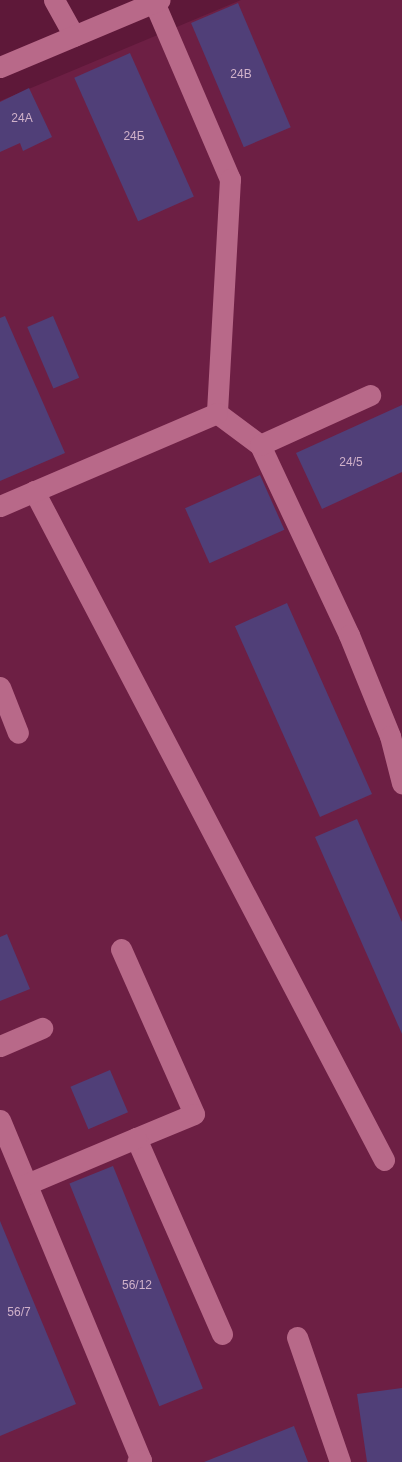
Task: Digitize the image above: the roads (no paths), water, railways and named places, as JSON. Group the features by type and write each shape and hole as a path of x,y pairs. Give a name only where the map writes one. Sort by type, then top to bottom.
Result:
{"street":[{"path":"54,0 74,36"},
{"path":"0,67 156,1 230,179 217,413"},
{"path":"260,445 370,395"},
{"path":"217,413 260,445 349,635 390,736 402,783"},
{"path":"0,506 217,413"},
{"path":"34,491 384,1160"},
{"path":"0,687 18,733"},
{"path":"27,1184 194,1114 122,949"},
{"path":"0,1046 42,1028"},
{"path":"0,1120 142,1460 137,1462"},
{"path":"136,1138 222,1334"},
{"path":"297,1337 340,1462"}]}
